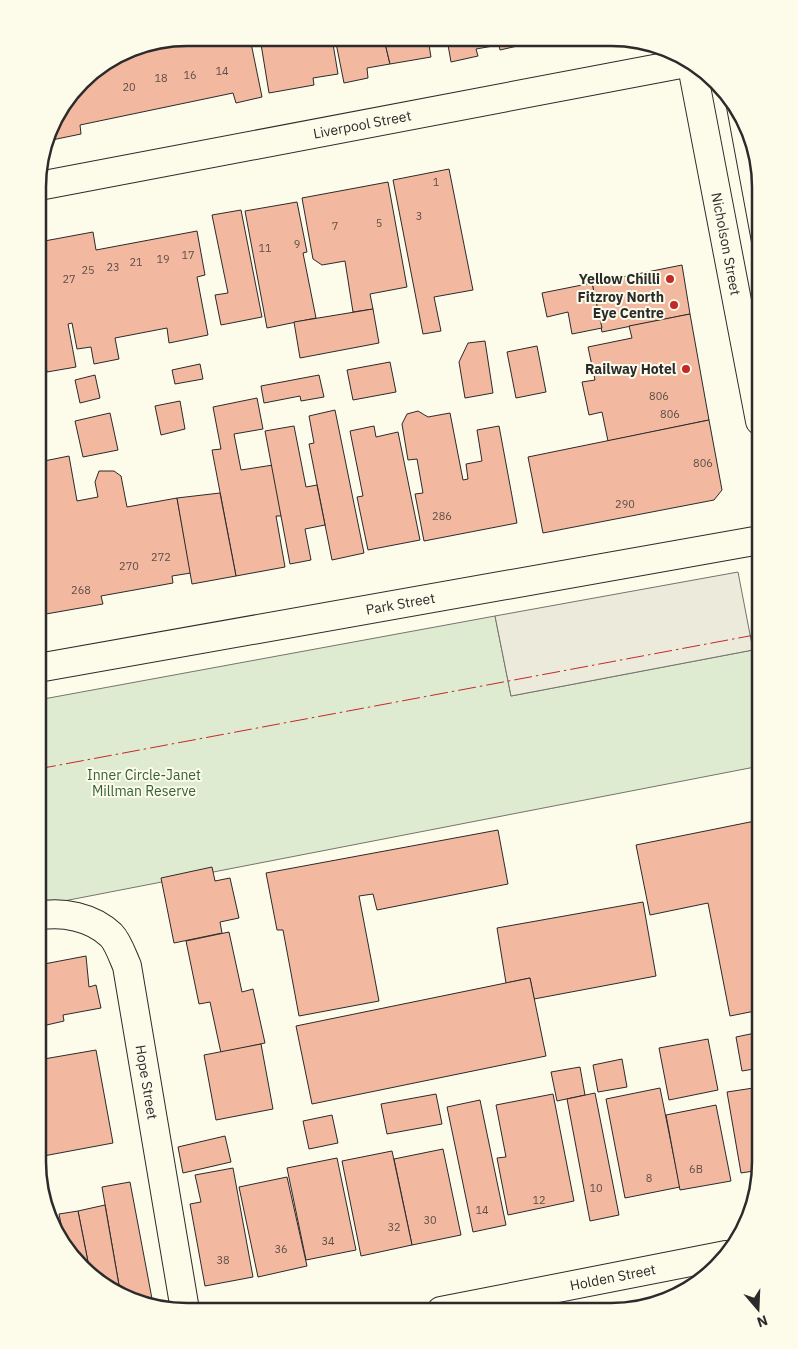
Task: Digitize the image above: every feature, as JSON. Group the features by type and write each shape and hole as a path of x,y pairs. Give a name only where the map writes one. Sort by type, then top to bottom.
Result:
{"street":[{"name":"Liverpool Street","path":"46,185 679,64"},
{"name":"Nicholson Street","path":"693,73 752,379"},
{"name":"Park Street","path":"46,667 752,541"},
{"name":"Hope Street","path":"46,915 83,918 112,935 127,966 184,1303"},
{"name":"Holden Street","path":"482,1303 715,1257"}],"green space":[{"name":"Inner Circle-Janet Millman Reserve","path":"495,616 511,696 752,650 751,768 46,904 46,699"}],"shaded area":[{"path":"738,572 752,650 511,696 495,616"}],"building":[{"path":"252,46 262,97 236,103 233,93 80,125 81,134 55,139 65,117 81,94 101,75 117,65 133,57 169,47"},
{"path":"261,46 333,46 338,74 313,78 314,85 269,93"},
{"path":"337,46 386,46 390,64 367,68 368,78 344,83"},
{"path":"386,46 429,46 431,57 390,64"},
{"path":"448,46 493,46 476,49 478,56 451,62"},
{"path":"499,46 518,46 500,50"},
{"path":"449,169 473,290 434,297 441,331 423,334 393,180"},
{"path":"388,182 407,287 370,294 373,309 353,312 345,261 322,265 313,259 302,198"},
{"path":"297,202 307,252 303,253 316,318 267,328 245,211"},
{"path":"241,210 262,317 221,325 215,295 228,293 212,215"},
{"path":"197,231 205,275 197,277 208,335 169,343 167,328 115,338 119,359 94,364 91,347 77,349 72,323 68,324 76,367 47,372 46,241 93,232 96,250"},
{"path":"682,265 690,314 602,332 592,283"},
{"path":"592,283 602,328 572,334 568,312 547,317 542,293"},
{"path":"373,309 379,343 300,358 294,322"},
{"path":"690,314 709,420 608,441 602,412 589,415 582,382 595,380 588,347 632,338 629,326"},
{"path":"485,341 493,393 465,398 459,362 468,343"},
{"path":"537,346 546,392 516,398 507,352"},
{"path":"390,362 396,392 353,400 347,370"},
{"path":"200,364 203,379 175,384 172,370"},
{"path":"95,375 100,398 80,403 75,380"},
{"path":"319,375 324,397 301,401 300,396 264,403 261,386"},
{"path":"257,398 263,429 234,434 241,470 273,465 282,516 276,516 285,567 236,576 212,450 221,449 213,407"},
{"path":"180,401 185,429 161,435 155,406"},
{"path":"335,410 364,553 332,560 309,444 314,443 309,416"},
{"path":"418,411 428,417 450,413 463,480 468,479 466,464 482,461 477,430 499,426 517,523 424,541 415,494 423,493 417,459 408,460 402,424 407,414"},
{"path":"110,413 118,450 83,457 75,421"},
{"path":"709,420 722,490 714,500 543,533 528,457"},
{"path":"294,426 306,487 317,485 325,525 305,529 311,560 290,564 265,431"},
{"path":"374,426 376,437 398,432 420,540 368,550 357,497 363,496 350,431"},
{"path":"69,456 77,501 98,497 95,482 99,471 114,471 121,476 127,507 177,498 191,573 172,576 173,583 101,596 103,604 46,614 46,461"},
{"path":"220,493 236,576 192,584 177,498"},
{"path":"751,822 751,1012 730,1016 708,903 650,915 636,845"},
{"path":"498,830 508,884 377,910 373,894 359,896 379,1001 299,1016 283,930 277,930 266,873"},
{"path":"212,867 215,881 230,878 239,918 220,922 222,933 174,943 161,878"},
{"path":"643,902 656,976 534,999 530,978 506,983 497,928"},
{"path":"229,932 242,992 253,989 265,1043 221,1053 210,1002 199,1004 186,941"},
{"path":"86,956 89,987 96,985 101,1008 63,1015 64,1021 46,1025 46,964"},
{"path":"530,978 546,1056 312,1104 296,1026"},
{"path":"751,1034 751,1069 742,1071 736,1037"},
{"path":"708,1039 718,1090 669,1100 659,1048"},
{"path":"261,1044 273,1109 216,1120 204,1055"},
{"path":"96,1050 113,1143 46,1156 46,1059"},
{"path":"622,1059 627,1087 598,1092 593,1065"},
{"path":"580,1067 585,1095 557,1101 551,1072"},
{"path":"660,1088 680,1187 625,1198 606,1099"},
{"path":"751,1088 751,1171 741,1173 727,1092"},
{"path":"595,1093 619,1215 590,1221 567,1099"},
{"path":"436,1094 442,1124 387,1134 381,1104"},
{"path":"553,1094 574,1201 508,1215 497,1158 506,1157 496,1105"},
{"path":"480,1100 506,1225 473,1232 447,1107"},
{"path":"716,1105 731,1181 680,1190 666,1115"},
{"path":"332,1115 338,1143 309,1149 303,1121"},
{"path":"225,1136 231,1162 183,1173 178,1147"},
{"path":"443,1149 461,1235 412,1245 394,1159"},
{"path":"392,1151 412,1245 361,1256 342,1161"},
{"path":"337,1158 356,1250 306,1260 287,1168"},
{"path":"233,1168 253,1277 205,1286 190,1204 201,1202 195,1175"},
{"path":"287,1177 307,1266 258,1277 239,1187"},
{"path":"130,1182 152,1298 119,1285 102,1187"},
{"path":"105,1205 119,1285 101,1274 88,1261 78,1211"},
{"path":"78,1211 88,1261 75,1248 65,1232 59,1214"}],"tram line":[{"path":"726,106 752,245"}],"power":[{"path":"46,768 752,636"}],"place":[{"name":"Yellow Chilli","path":"670,279"},
{"name":"Fitzroy North Eye Centre","path":"674,305"},
{"name":"Railway Hotel","path":"686,369"}]}
